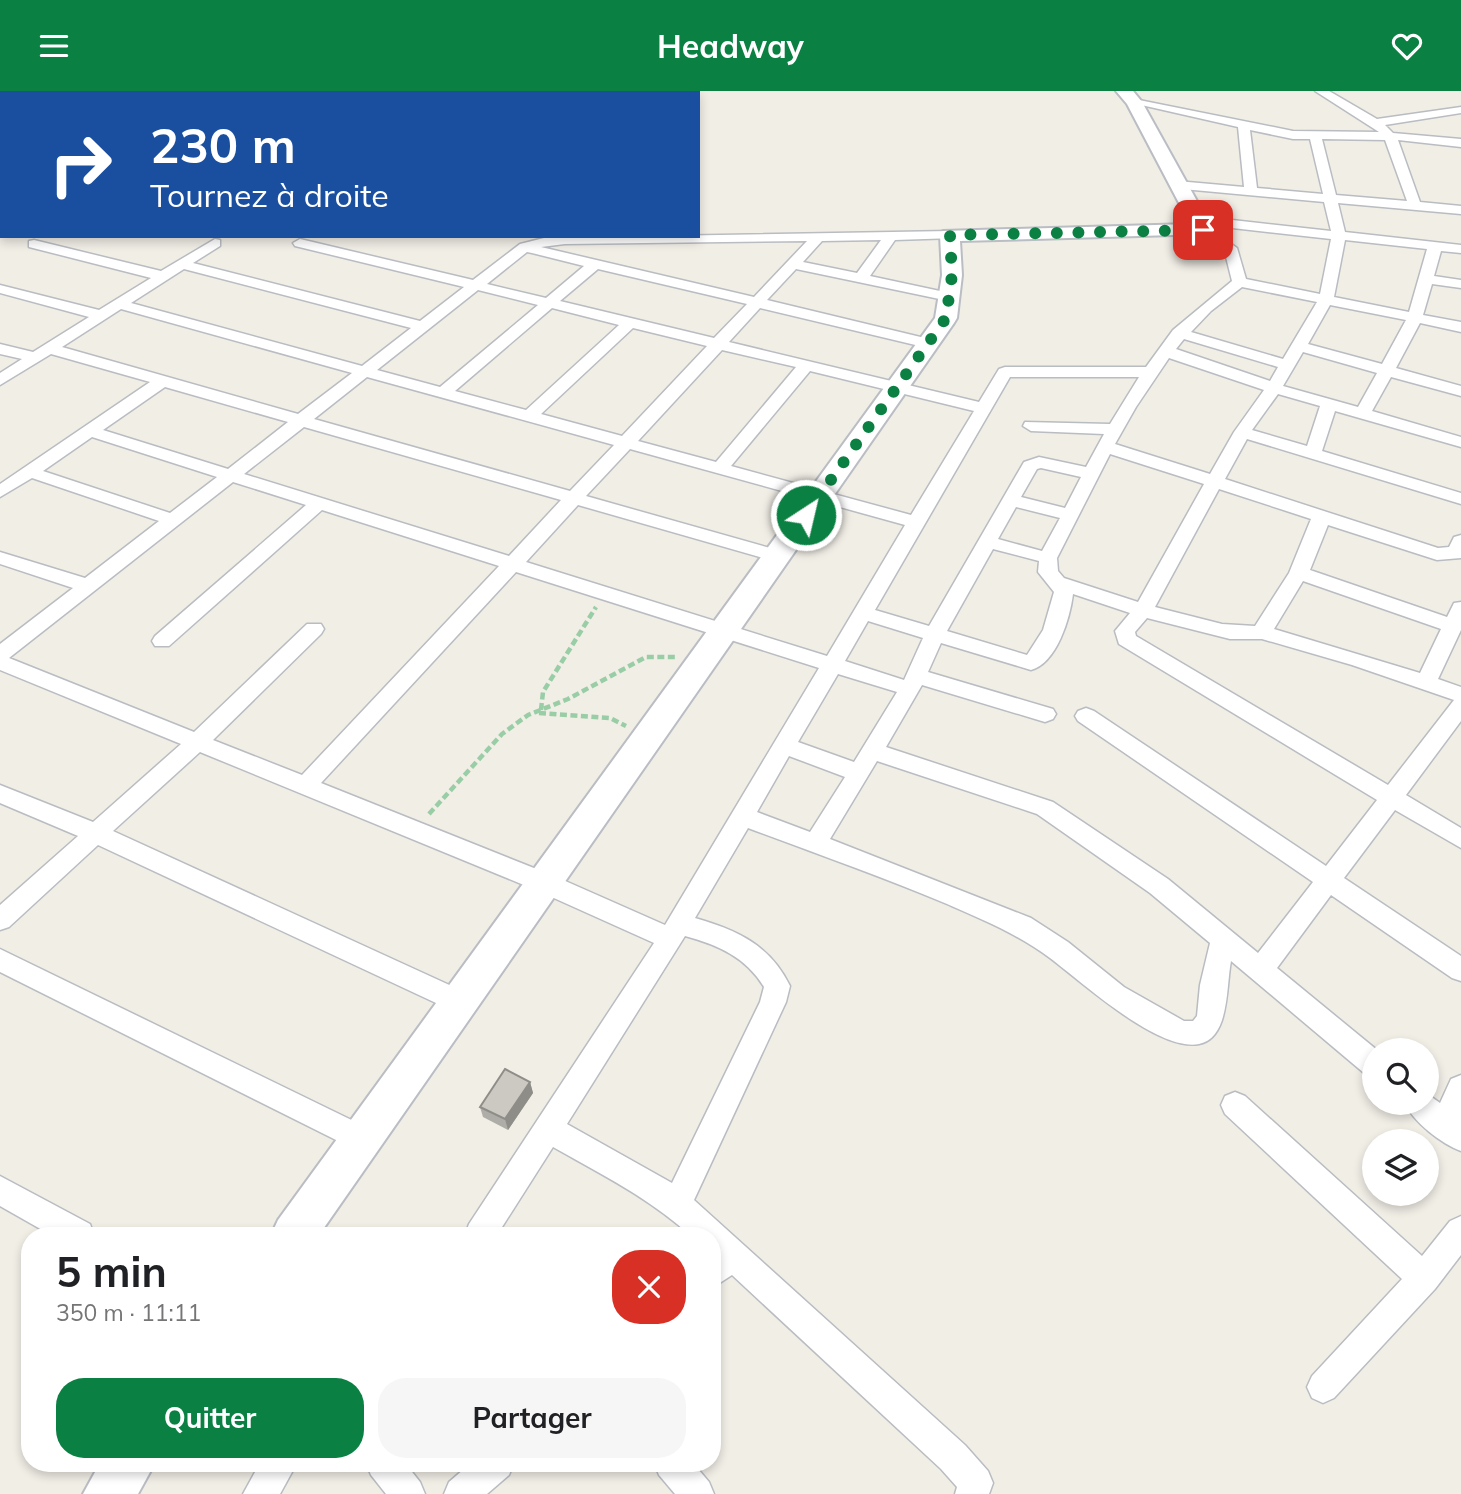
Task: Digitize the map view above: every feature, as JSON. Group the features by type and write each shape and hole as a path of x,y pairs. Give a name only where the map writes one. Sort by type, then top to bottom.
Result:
{"street":[{"path":"1322,91 1375,123 1390,136 1415,206"},
{"path":"1129,97 1244,127 1315,136 1390,136 1461,143"},
{"path":"1129,97 1200,225 1231,251 1239,282"},
{"path":"1375,123 1460,114"},
{"path":"1244,127 1251,191"},
{"path":"1315,136 1339,235 1326,299 1273,388 1242,432 1142,612 1125,631 1126,639 1461,839"},
{"path":"1177,185 1461,210"},
{"path":"700,238 950,235 1200,225 1339,235 1461,249"},
{"path":"299,1227 946,318 952,275 950,235"},
{"path":"305,786 819,236"},
{"path":"861,278 891,236"},
{"path":"0,654 525,247 565,240 692,238"},
{"path":"0,380 215,243"},
{"path":"300,243 984,408"},
{"path":"34,244 162,277"},
{"path":"1363,414 1415,318 1435,246"},
{"path":"525,247 928,343"},
{"path":"181,264 423,326"},
{"path":"444,392 595,264"},
{"path":"793,264 949,297"},
{"path":"1425,279 1461,284"},
{"path":"862,613 1031,663 1037,658 1058,621 1064,591 1048,572 1048,558 1092,474 1148,372 1178,333 1221,294 1239,282 1461,327"},
{"path":"0,289 100,315"},
{"path":"118,304 916,522"},
{"path":"529,416 630,323"},
{"path":"1178,333 1287,365"},
{"path":"1298,346 1461,391"},
{"path":"0,349 41,353 163,381 777,556"},
{"path":"1165,351 1273,388 1461,442"},
{"path":"720,468 806,365"},
{"path":"485,1227 674,931 1005,372 1148,372"},
{"path":"0,492 163,381"},
{"path":"1312,453 1329,404"},
{"path":"1031,426 1117,429"},
{"path":"90,431 832,665 1045,714"},
{"path":"1242,432 1461,499"},
{"path":"1107,447 1437,554 1456,552 1461,541"},
{"path":"817,843 913,683 935,634 1033,464 1052,464 1092,474"},
{"path":"30,472 173,520"},
{"path":"1012,500 1071,515"},
{"path":"162,641 319,503"},
{"path":"1262,632 1298,573 1322,516"},
{"path":"989,542 1048,558"},
{"path":"0,558 88,586"},
{"path":"1298,573 1457,617 1426,683"},
{"path":"1057,582 1142,612 1232,633 1250,635 1262,632 1359,660 1461,695"},
{"path":"0,920 197,742 314,629"},
{"path":"0,662 545,883 674,931 728,937 768,968 777,986 774,1003 677,1204"},
{"path":"1261,969 1461,706"},
{"path":"1086,716 1461,970"},
{"path":"784,746 859,773"},
{"path":"872,751 1045,808 1159,886 1362,1054"},
{"path":"0,794 96,834 460,1002"},
{"path":"742,816 1022,925 1059,950 1115,995 1181,1033 1199,1032 1210,1021 1213,985 1224,939"},
{"path":"0,960 362,1139"},
{"path":"1434,1115 1453,1131 1461,1088"},
{"path":"1235,1105 1424,1278"},
{"path":"548,1129 649,1185 677,1204 697,1227"},
{"path":"0,1190 65,1227"},
{"path":"1323,1387 1424,1278 1461,1232"},
{"path":"721,1254 953,1457 976,1483 972,1494"},
{"path":"108,1494 124,1472"},
{"path":"260,1494 274,1472"},
{"path":"390,1472 408,1494"},
{"path":"461,1494 487,1472"},
{"path":"679,1472 698,1494"}],"path":[{"path":"541,710 542,692 605,593"},
{"path":"415,830 502,734 535,712 568,699 646,657 665,655 702,661"},
{"path":"535,712 610,718 649,736"}],"building":[{"path":"505,1069 530,1082 505,1119 480,1107"}],"route":[{"path":"806,515 946,318 952,275 950,235 1203,230"}]}
